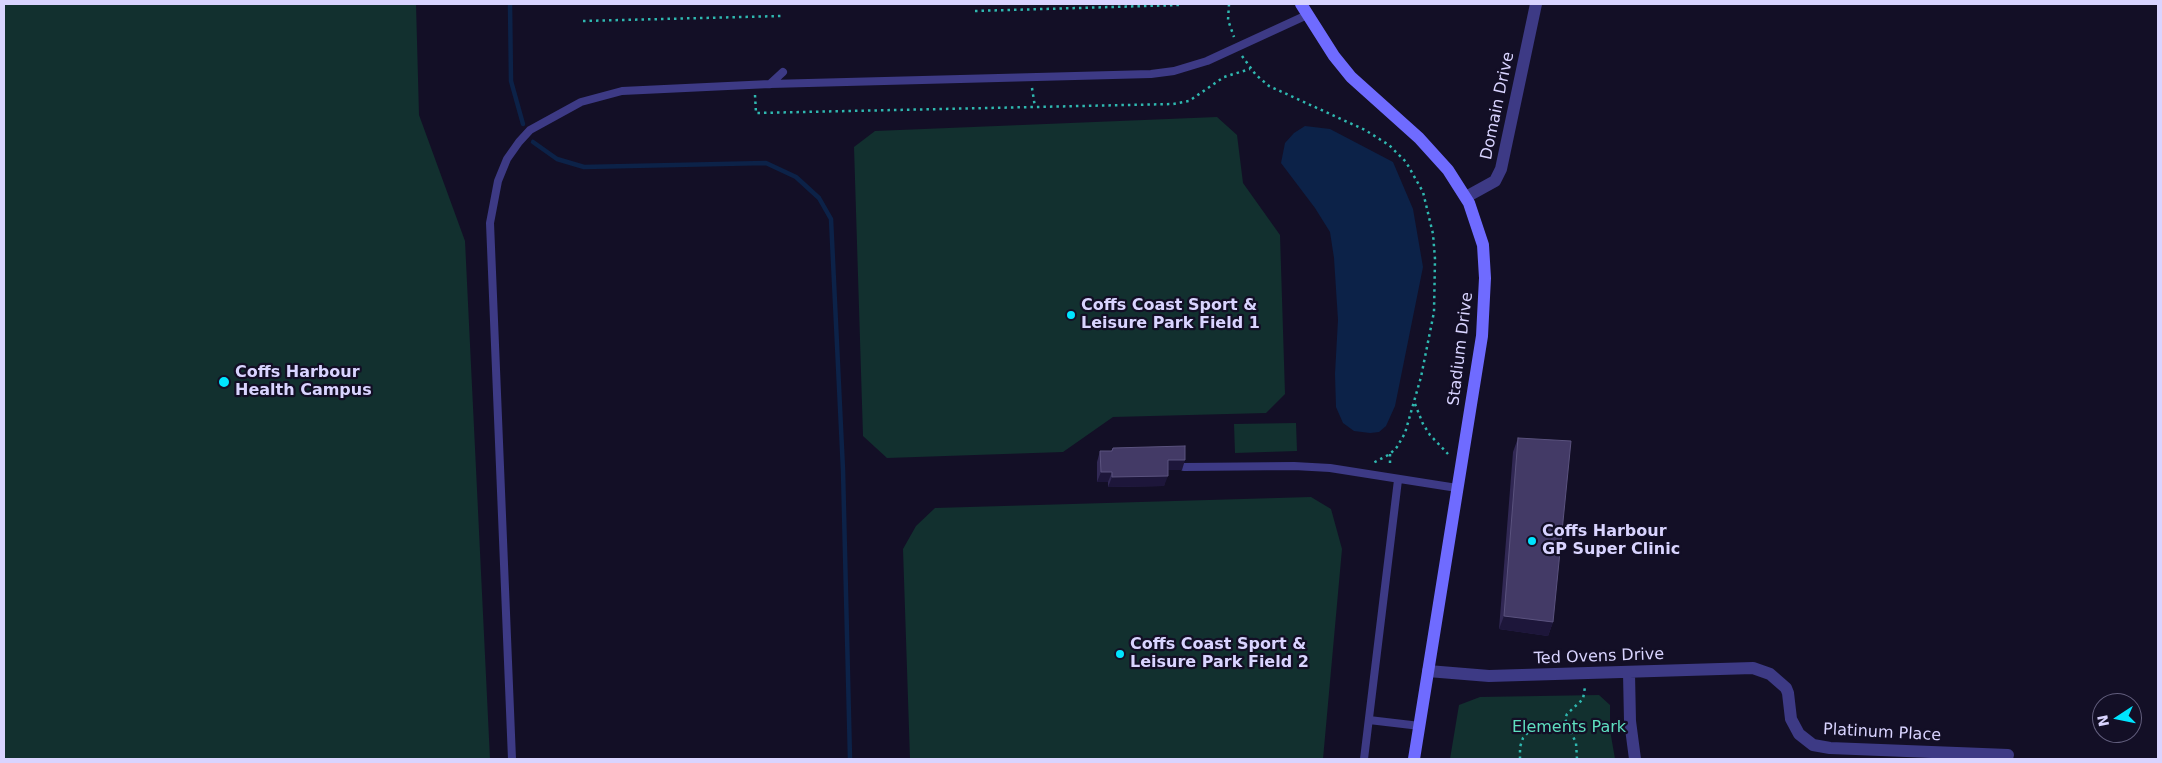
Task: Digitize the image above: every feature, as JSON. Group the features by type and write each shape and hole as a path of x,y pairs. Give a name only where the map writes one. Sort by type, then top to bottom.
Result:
{"main road":[{"name":"Stadium Drive","path":"1304,9 1334,56 1351,77 1419,138 1448,170 1469,203 1483,245 1485,278 1482,336 1414,759"}],"street":[{"name":"Domain Drive","path":"1466,197 1495,181 1501,170 1536,4"},
{"name":"Ted Ovens Drive","path":"1428,671 1489,676 1753,668 1770,674"},
{"path":"1629,673 1630,720 1635,759"},
{"name":"Platinum Place","path":"1770,674 1786,688 1794,727 1799,734 1813,745 1830,748 2008,755"}],"lane":[{"path":"512,759 490,223 498,180 507,160 530,130 581,102 622,91 770,84 1174,71 1207,61 1304,9"},
{"path":"770,84 783,72"},
{"path":"1184,467 1303,466 1330,468 1457,488"},
{"path":"1364,759 1398,480"},
{"path":"1369,720 1420,726"}],"path":[{"path":"1229,4 1228,13 1231,29"},
{"path":"975,11 1180,5"},
{"path":"583,21 781,16"},
{"path":"1243,58 1250,69 1269,86 1378,137 1398,154 1416,178 1426,202 1433,234 1436,284 1434,312 1414,402 1405,433 1397,448 1384,458 1372,463"},
{"path":"755,93 756,113 1181,104 1194,98 1224,77 1250,69"},
{"path":"1032,87 1035,107"},
{"path":"1414,402 1423,424 1436,443 1447,454 1462,458"},
{"path":"1577,759 1576,743 1566,723 1566,716 1581,702 1586,688"},
{"path":"1520,759 1520,747 1523,738 1532,728 1548,722 1566,723"}],"green space":[{"name":"Coffs Harbour Health Campus","path":"4,4 416,4 419,115 465,241 490,759 4,759"},
{"name":"Coffs Coast Sport & Leisure Park Field 1","path":"1217,117 1237,135 1243,183 1280,235 1285,394 1266,413 1113,417 1063,452 887,458 863,436 854,147 875,131"},
{"path":"1296,423 1297,451 1235,453 1234,424"},
{"name":"Coffs Coast Sport & Leisure Park Field 2","path":"1311,497 1331,509 1342,549 1323,759 910,759 903,549 916,526 935,508"},
{"name":"Elements Park","path":"1599,695 1610,705 1610,730 1615,759 1450,759 1459,705 1480,697"}],"water":[{"path":"1305,126 1330,129 1393,162 1413,209 1423,267 1395,406 1386,426 1379,432 1354,431 1343,423 1336,407 1335,374 1338,320 1334,258 1330,232 1315,208 1281,163 1285,143 1294,133"}],"building":[{"name":"Coffs Harbour GP Super Clinic","path":"1518,438 1571,441 1553,622 1504,616"},
{"path":"1185,446 1185,460 1168,460 1168,476 1112,477 1112,472 1101,472 1100,451 1112,451 1113,448"}],"waterway":[{"path":"510,4 511,81 523,124"},
{"path":"533,142 557,159 584,167 766,163 796,177 819,198 831,219 843,470 850,759"}],"place":[{"name":"Coffs Coast Sport & Leisure Park Field 1","path":"1071,315"},
{"name":"Coffs Harbour Health Campus","path":"224,382"},
{"name":"Coffs Harbour GP Super Clinic","path":"1532,541"},
{"name":"Coffs Coast Sport & Leisure Park Field 2","path":"1120,654"}]}
